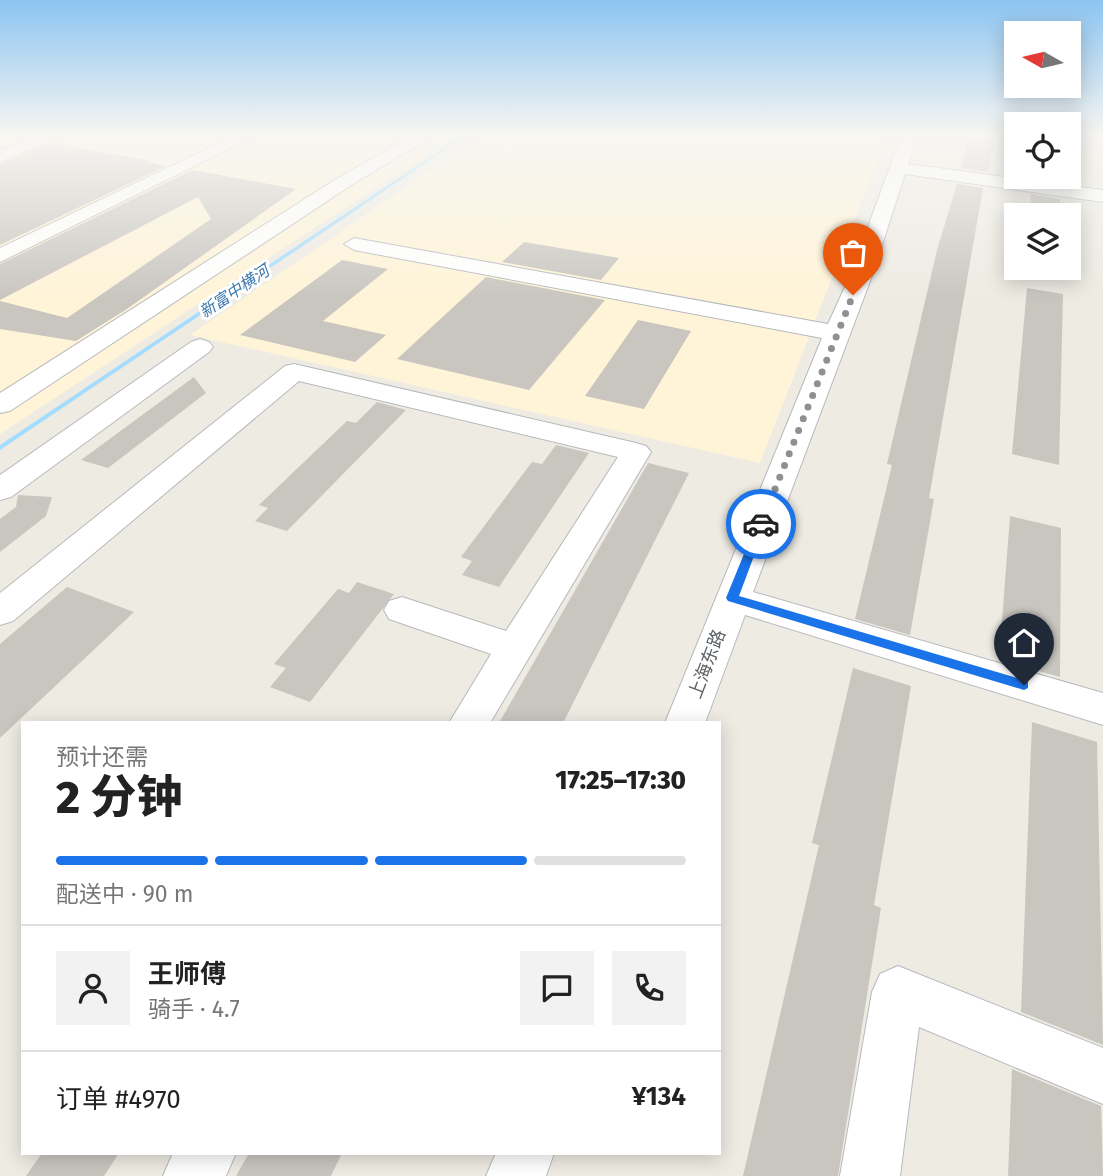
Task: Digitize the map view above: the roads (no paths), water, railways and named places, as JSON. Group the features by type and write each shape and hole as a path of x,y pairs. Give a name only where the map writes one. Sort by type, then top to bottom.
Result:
{"street":[{"path":"0,256 138,189"},
{"path":"0,405 333,189"},
{"name":"上海东路","path":"686,721 893,189"},
{"path":"1052,189 1103,196"},
{"path":"354,244 836,332"},
{"path":"0,490 200,347"},
{"path":"0,612 294,372 636,452 470,721"},
{"path":"732,598 1103,709"},
{"path":"402,610 515,648"},
{"path":"870,1176 898,992 1103,1076"},
{"path":"193,1176 206,1155"},
{"path":"516,1176 524,1155"}],"waterway":[{"name":"新富中横河","path":"0,448 385,189"}]}
